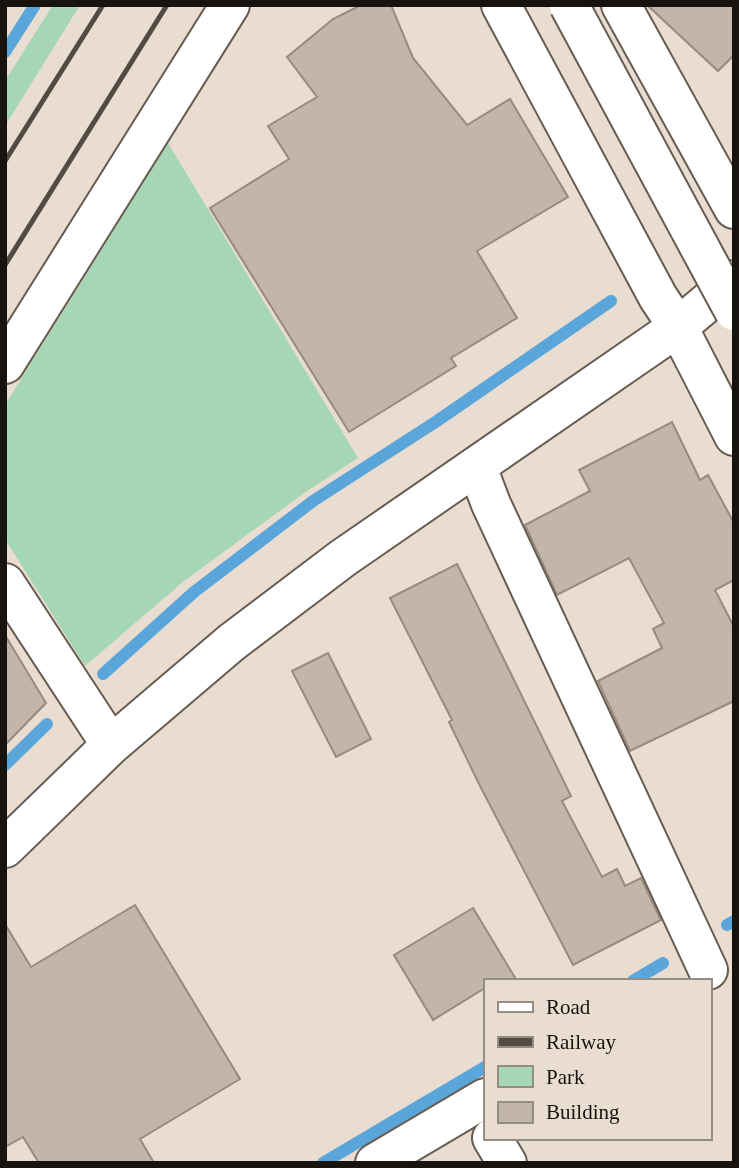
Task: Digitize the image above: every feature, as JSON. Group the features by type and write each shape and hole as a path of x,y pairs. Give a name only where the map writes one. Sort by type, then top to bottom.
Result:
{"street":[{"path":"5,364 230,5"},
{"path":"501,5 658,297 678,327 734,436"},
{"path":"569,5 734,311"},
{"path":"621,5 734,209"},
{"path":"5,848 111,745 232,642 343,558 678,327 734,280"},
{"path":"477,467 491,504 710,968"},
{"path":"5,583 111,745"},
{"path":"375,1163 481,1110"},
{"path":"493,1140 507,1163"}],"green space":[{"path":"53,5 80,5 5,126 5,81"},
{"path":"168,143 358,458 307,491 184,581 85,666 5,539 5,405"}],"building":[{"path":"361,5 391,5 413,58 467,125 510,99 568,197 477,251 517,318 451,358 456,366 349,432 210,208 289,159 268,126 317,97 287,57 333,19"},
{"path":"647,5 734,5 734,55 718,71"},
{"path":"672,422 700,480 708,475 734,523 734,580 715,590 734,627 734,701 630,751 598,681 662,648 653,629 664,623 629,558 557,595 525,525 590,491 579,470"},
{"path":"457,564 571,796 562,801 602,877 617,869 625,886 641,878 661,920 573,965 479,784 449,722 452,720 390,598"},
{"path":"5,635 46,703 5,745"},
{"path":"328,653 371,739 336,757 292,671"},
{"path":"135,905 240,1079 140,1139 154,1163 39,1163 23,1137 5,1147 5,924 31,967"},
{"path":"473,908 516,979 484,979 484,989 433,1020 394,955"}],"waterway":[{"path":"5,52 35,5"},
{"path":"103,674 194,592 313,501 437,421 611,301"},
{"path":"5,765 47,724"},
{"path":"727,925 734,921"},
{"path":"636,979 663,963"},
{"path":"323,1163 484,1068"}],"railway":[{"path":"5,161 103,5"},
{"path":"5,265 167,5"}]}
